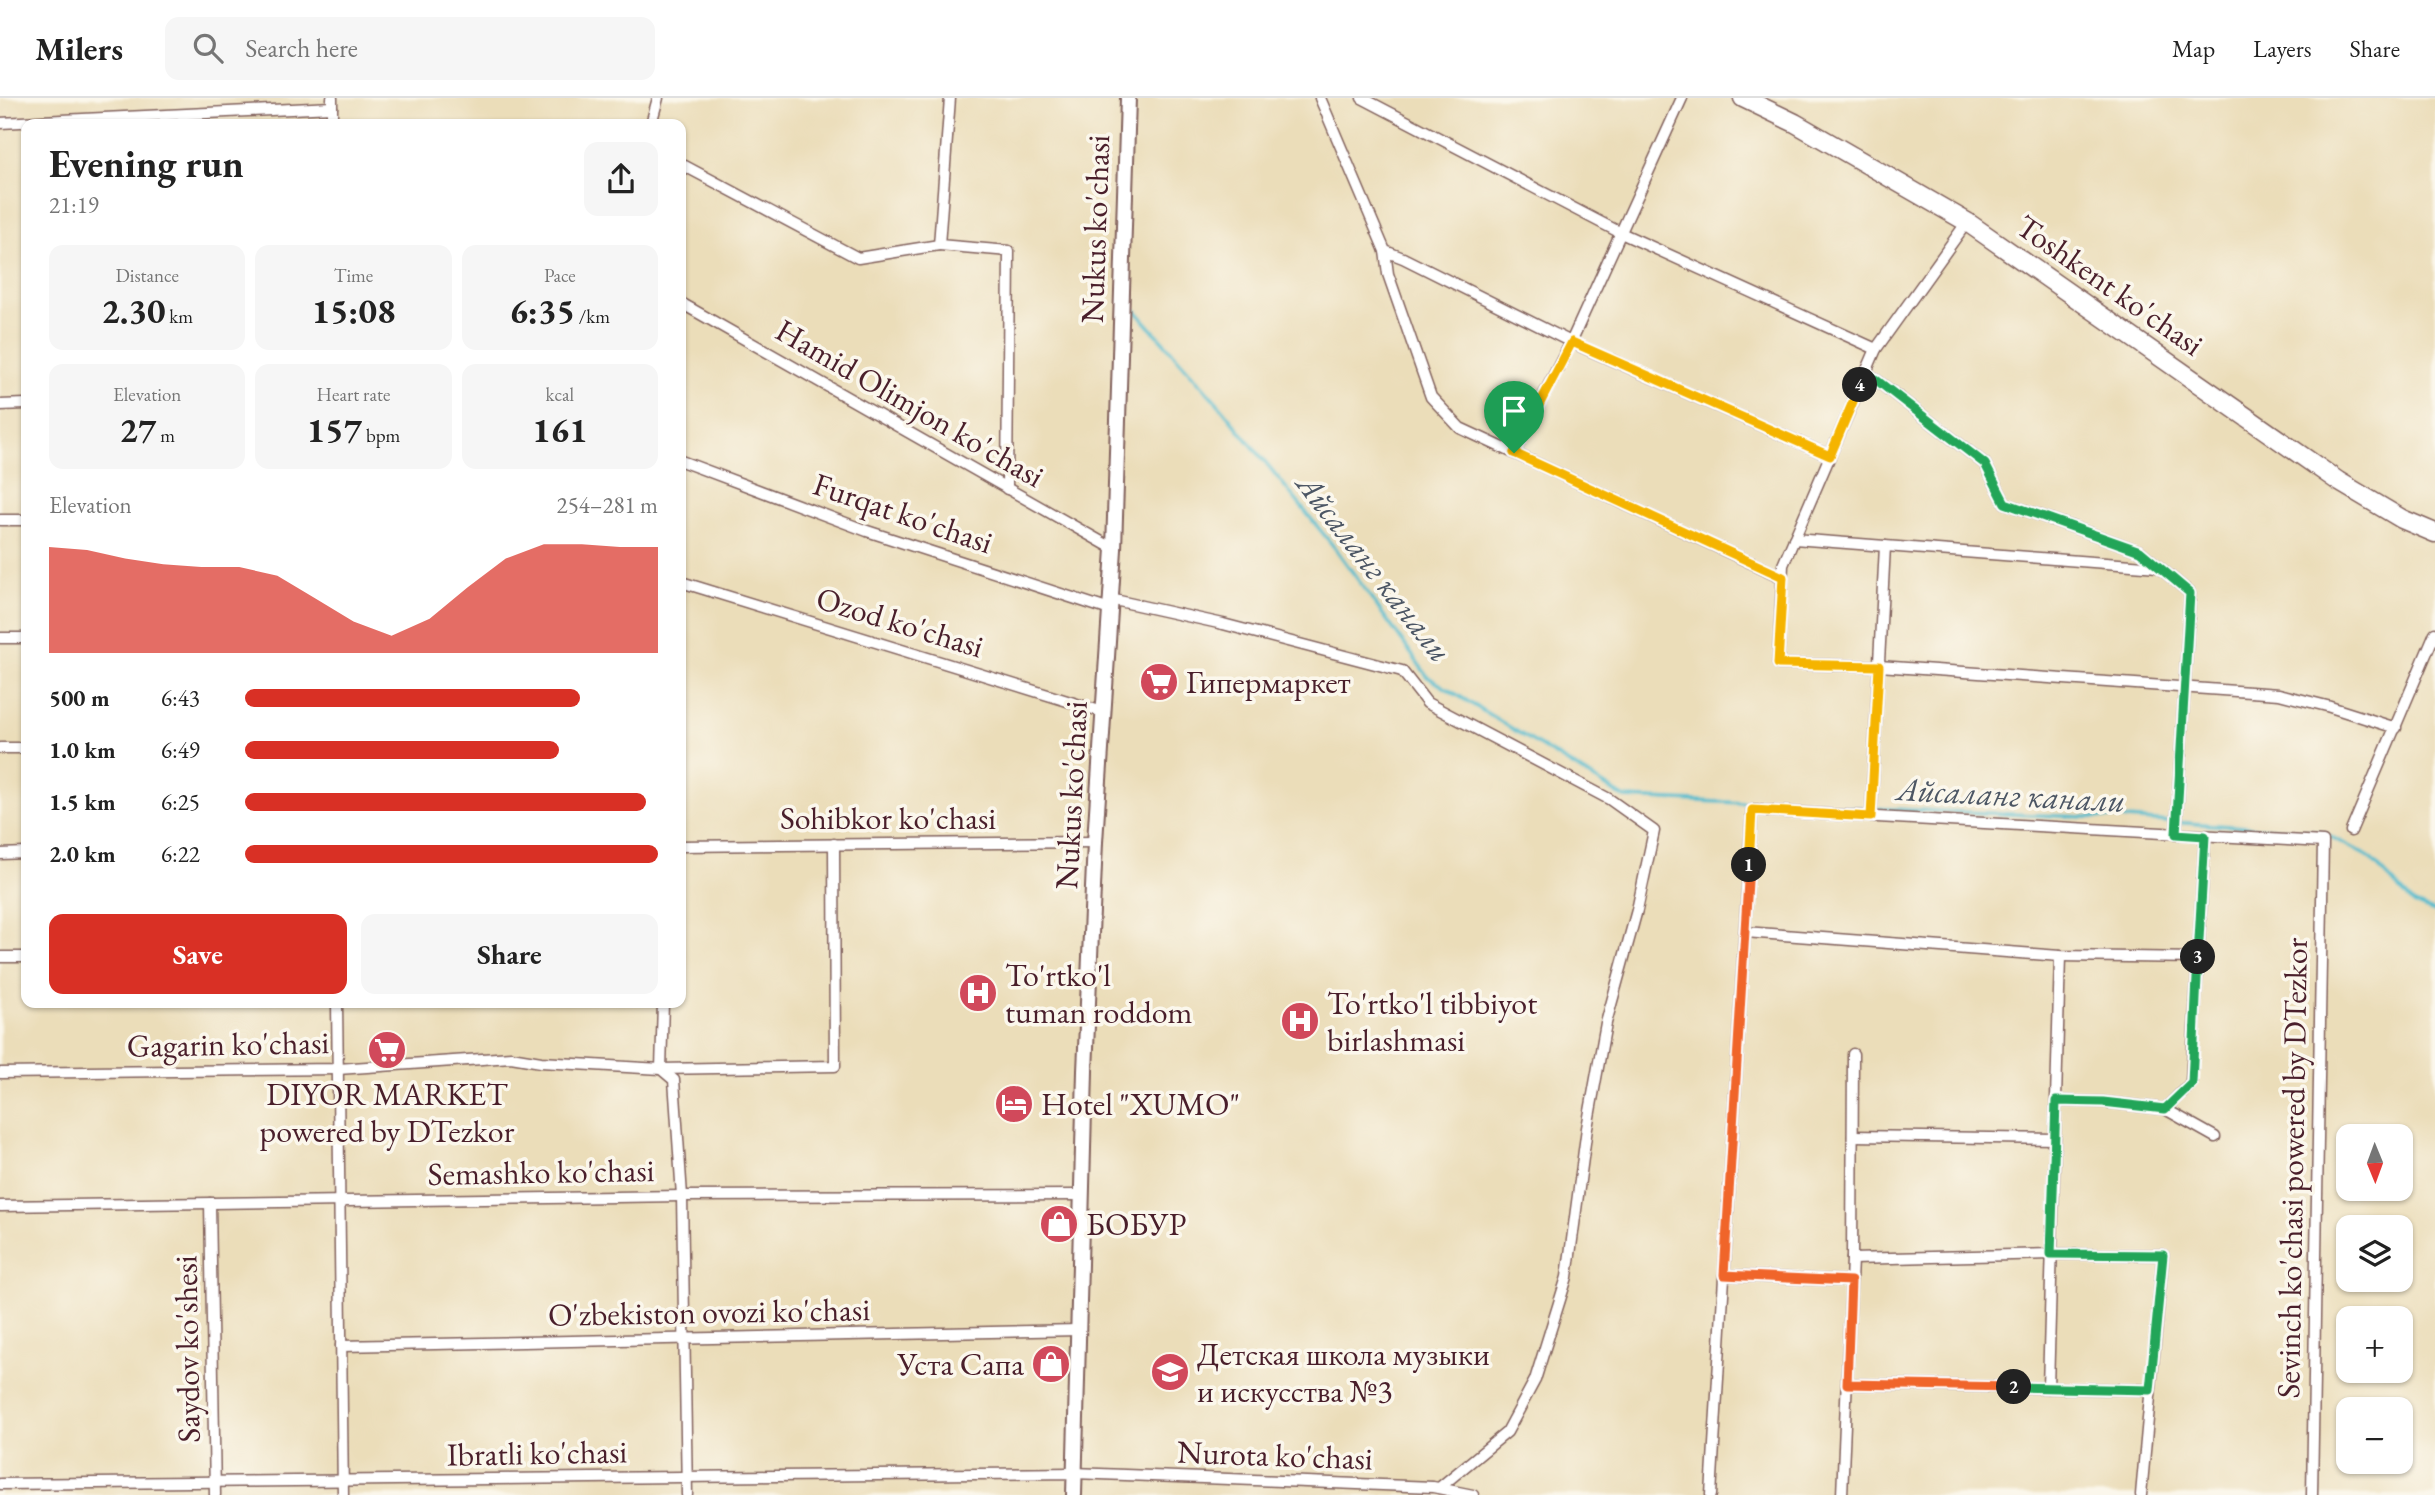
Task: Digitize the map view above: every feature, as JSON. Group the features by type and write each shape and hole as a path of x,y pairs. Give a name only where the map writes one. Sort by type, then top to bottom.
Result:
{"highway":[{"name":"Toshkent ko'chasi","path":"1743,98 1817,135 1967,222 2338,481 2402,519 2435,533"}],"main road":[{"name":"Nukus ko'chasi","path":"1074,1495 1095,842 1114,549 1128,98"}],"street":[{"path":"652,119 658,98"},
{"path":"939,245 950,98"},
{"path":"1320,98 1385,251 1388,274 1431,397 1460,428 1783,577"},
{"path":"1362,98 1621,233 1876,349"},
{"path":"1514,453 1572,342 1682,98"},
{"path":"66,119 332,103"},
{"path":"0,123 21,122"},
{"path":"686,167 858,258 939,245 1009,251 1007,489"},
{"path":"1967,222 1876,349 1794,539 1783,565 1778,664 1879,666 2279,694 2396,728"},
{"path":"1385,251 1572,342 1830,456"},
{"name":"Hamid Olimjon ko'chasi","path":"686,306 1114,549"},
{"path":"1866,372 1985,464 2005,503 2140,551 2190,593 2176,834"},
{"path":"0,405 21,404"},
{"name":"Furqat ko'chasi","path":"686,463 867,531 1110,605 1223,624 1402,671 1427,703 1609,799 1654,831 1637,910 1606,1023 1587,1128 1567,1277 1535,1380 1507,1432 1439,1488"},
{"path":"0,520 21,520"},
{"path":"1794,539 2159,567"},
{"path":"1871,817 1885,546"},
{"name":"Ozod ko'chasi","path":"686,584 1103,712"},
{"path":"2351,831 2435,633"},
{"path":"0,638 21,638"},
{"path":"0,748 21,748"},
{"path":"1711,1495 1752,810 2205,836 2192,1083 2165,1109"},
{"name":"Sevinch ko'chasi powered by DTezkor","path":"2205,836 2323,842 2312,1495"},
{"name":"Sohibkor ko'chasi","path":"686,846 1095,842"},
{"name":"Gagarin ko'chasi","path":"0,1073 338,1069 511,1057 541,1062 661,1069 835,1066 834,844"},
{"path":"0,854 21,853"},
{"path":"1745,932 2060,956 2198,958"},
{"path":"2048,1388 2060,956"},
{"path":"0,957 21,957"},
{"path":"337,1008 343,1495"},
{"path":"663,1008 661,1069 674,1080 682,1196 687,1495"},
{"path":"1842,1495 1852,1259 1853,1054"},
{"path":"2056,1101 2103,1102 2165,1109 2215,1137"},
{"path":"1853,1136 2055,1139"},
{"name":"Semashko ko'chasi","path":"0,1206 682,1196 1082,1195"},
{"name":"Saydov ko'shesi","path":"210,1203 215,1495"},
{"path":"1852,1259 2051,1254 2163,1255 2141,1495"},
{"path":"1724,1275 1851,1281"},
{"name":"O'zbekiston ovozi ko'chasi","path":"341,1346 1078,1330"},
{"path":"1847,1384 2150,1390"},
{"name":"Nurota ko'chasi","path":"1074,1473 1439,1488 1473,1495"},
{"name":"Ibratli ko'chasi","path":"0,1484 1074,1473"}],"waterway":[{"name":"Айсаланг канали","path":"1136,311 1220,406 1338,552 1428,677 1625,798 2110,818 2322,832 2369,857 2414,904 2435,912"}],"place":[{"name":"Гипермаркет","path":"1159,682"},
{"name":"To'rtko'l tuman roddom","path":"978,993"},
{"name":"To'rtko'l tibbiyot birlashmasi","path":"1300,1021"},
{"name":"DIYOR MARKET powered by DTezkor","path":"387,1050"},
{"name":"Hotel \"XUMO\"","path":"1014,1104"},
{"name":"БОБУР","path":"1059,1224"},
{"name":"Уста Сапа","path":"1051,1364"},
{"name":"Детская школа музыки и искусства №3","path":"1170,1372"}],"route":[{"path":"1572,342 1830,456 1866,372 1985,464 2005,503 2140,551 2190,593 2176,834 2205,836 2192,1083 2165,1109 2103,1102 2056,1101 2051,1254 2163,1255 2150,1390 1847,1384 1851,1281 1724,1275 1752,810 1871,817 1879,666 1778,664 1783,577 1514,453 1572,342"}]}
